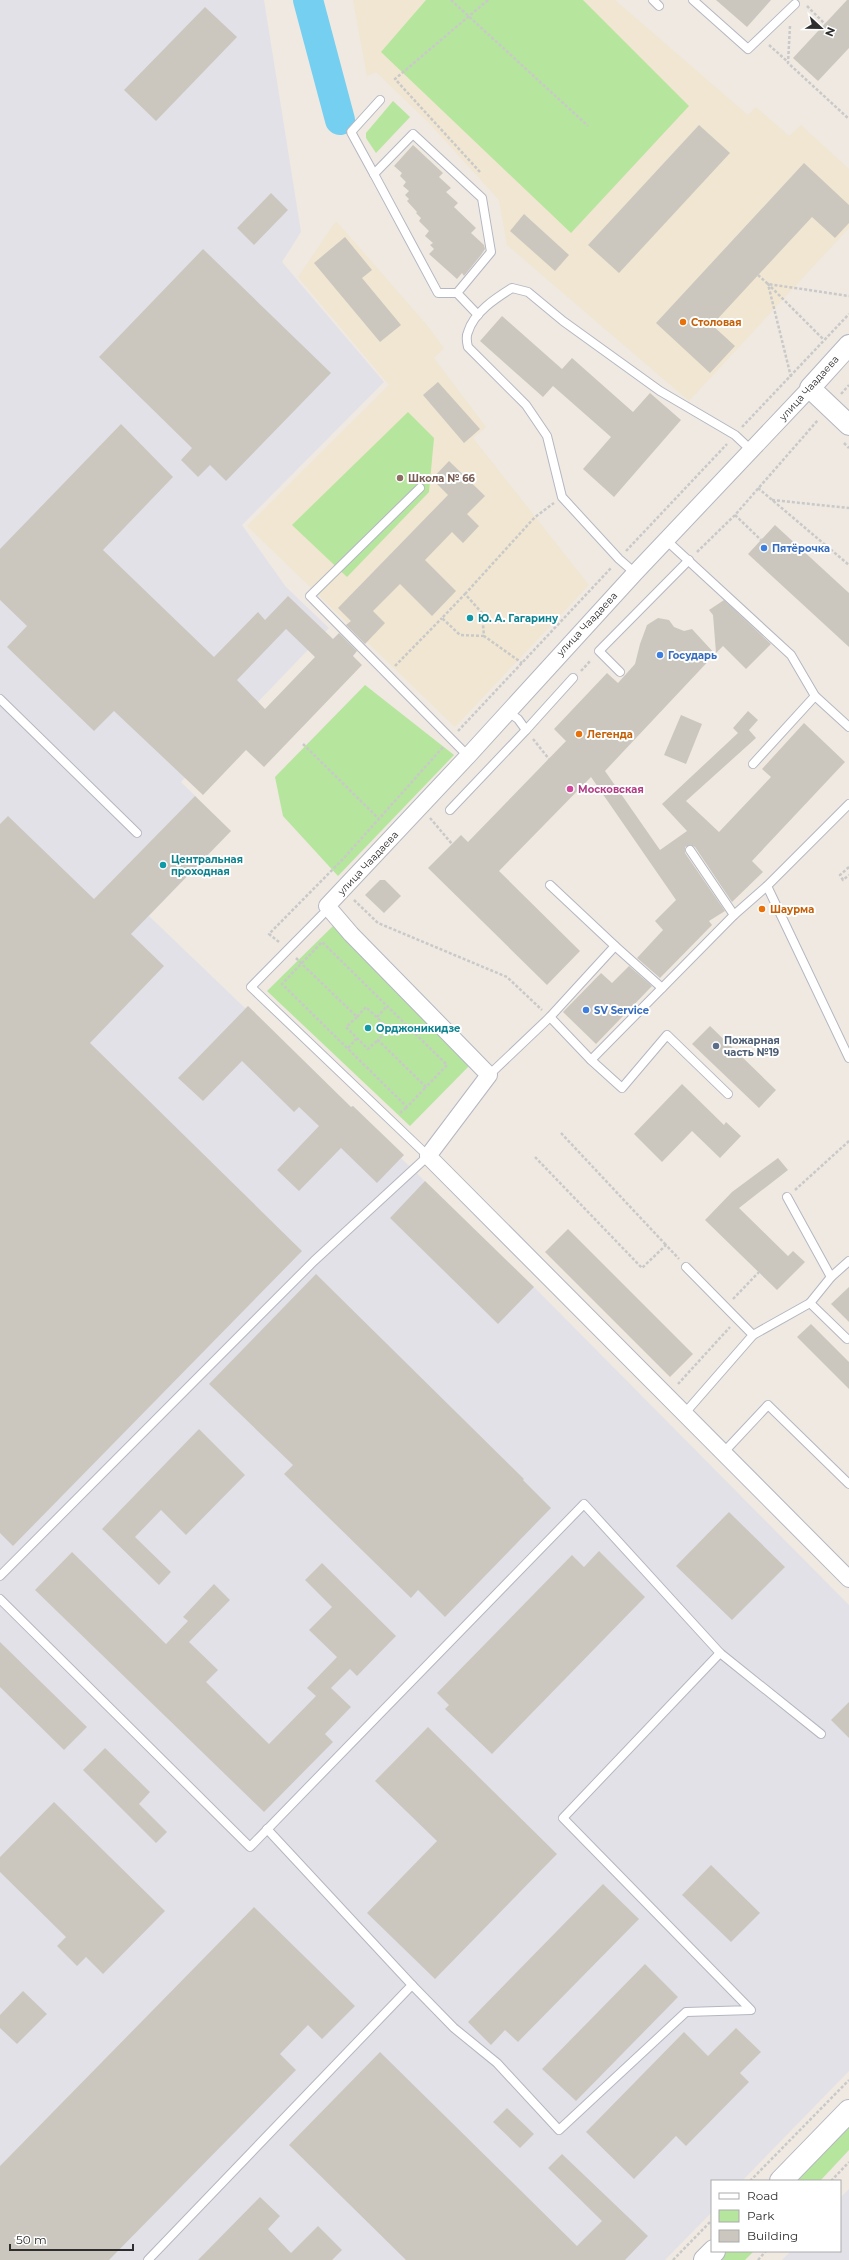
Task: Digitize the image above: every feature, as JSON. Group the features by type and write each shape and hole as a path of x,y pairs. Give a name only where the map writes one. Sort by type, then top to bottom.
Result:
{"main road":[{"path":"782,2180 849,2111"},
{"path":"705,2260 713,2252"}],"street":[{"name":"улица Чаадаева","path":"324,911 468,756 635,572 752,450 849,345"},
{"path":"810,388 849,425"},
{"path":"324,911 351,934 489,1075 428,1156 849,1579"}],"lane":[{"path":"693,0 748,49 794,1"},
{"path":"374,174 413,134 482,198 491,252 457,293 438,294 351,132 380,100"},
{"path":"635,572 619,559 562,497 547,436 526,405 468,348 467,332 478,315 494,299 512,288 528,292 564,321 660,391 735,435 752,450"},
{"path":"457,293 478,315"},
{"path":"420,488 310,596 468,756"},
{"path":"666,540 791,655 815,696 849,727"},
{"path":"620,672 599,652 689,560"},
{"path":"450,810 573,678"},
{"path":"753,764 815,696"},
{"path":"0,699 137,833"},
{"path":"508,712 518,720 526,730"},
{"path":"591,1060 734,915 767,886 849,804"},
{"path":"690,850 734,915"},
{"path":"550,885 662,988"},
{"path":"767,886 849,1058"},
{"path":"0,1576 314,1261 428,1156 251,988 324,911"},
{"path":"489,1075 550,1017 615,946"},
{"path":"550,1017 591,1060 622,1088 667,1035 728,1094"},
{"path":"788,1197 831,1277"},
{"path":"685,1413 753,1335 810,1303 831,1277 849,1261"},
{"path":"686,1267 753,1335"},
{"path":"810,1303 847,1339"},
{"path":"724,1452 768,1405 849,1484"},
{"path":"0,1599 250,1847 584,1504 720,1653 821,1734"},
{"path":"267,1829 412,1985 454,2028 497,2064 559,2130 686,2012 751,2010 563,1818 720,1653"},
{"path":"148,2260 412,1985"}],"path":[{"path":"451,0 588,126"},
{"path":"480,172 395,79 488,0"},
{"path":"788,63 790,22 794,1"},
{"path":"806,5 825,24"},
{"path":"760,38 849,119"},
{"path":"758,275 824,340"},
{"path":"768,284 849,296"},
{"path":"768,284 791,377"},
{"path":"356,1017 302,963 269,934 343,859 450,739 849,314"},
{"path":"689,560 735,515 849,385"},
{"path":"758,488 849,566"},
{"path":"387,674 465,594 535,517 562,497"},
{"path":"772,500 849,508"},
{"path":"735,515 761,540"},
{"path":"465,594 482,613 484,636"},
{"path":"442,618 460,636 484,636 522,663"},
{"path":"573,678 599,652"},
{"path":"526,730 549,759"},
{"path":"303,744 379,819"},
{"path":"427,815 452,844"},
{"path":"849,867 840,875 843,880 849,875"},
{"path":"351,898 378,923 506,977 550,1017"},
{"path":"322,942 387,1006 447,1065 407,1107 282,984 322,942"},
{"path":"377,1017 387,1006"},
{"path":"366,1007 388,1029 368,1049 346,1027 356,1017 366,1007"},
{"path":"348,1048 357,1038"},
{"path":"378,1040 426,1087"},
{"path":"561,1133 686,1267"},
{"path":"788,1197 849,1141"},
{"path":"535,1157 642,1268 666,1245"},
{"path":"725,1307 759,1272"},
{"path":"667,1395 737,1319"},
{"path":"751,2180 849,2080"},
{"path":"833,2180 849,2162"},
{"path":"673,2260 711,2221"},
{"path":"758,2260 765,2252"}],"shaded area":[{"path":"0,0 264,0 301,232 282,262 384,382 242,525 286,587 329,628 181,782 231,831 149,916 245,1008 248,1006 351,1107 353,1106 404,1155 401,1158 534,1287 849,1605 849,2071 743,2180 711,2180 711,2213 665,2260 0,2260"},
{"path":"353,0 615,0 748,115 756,107 789,136 801,125 849,169 849,228 689,401 507,245 499,200 428,122 376,72 367,76"},
{"name":"Школа № 66","path":"336,221 427,325 444,348 434,358 486,427 473,438 589,585 455,727 247,526 389,385 298,277"},
{"path":"849,2189 849,2260 782,2260 790,2252 841,2252 841,2197"}],"green space":[{"path":"426,0 583,0 689,106 571,233 381,52"},
{"path":"393,101 410,117 376,153 366,138 366,133"},
{"path":"408,412 434,438 429,492 347,577 292,525"},
{"path":"365,685 454,755 338,876 283,816 275,777"},
{"path":"333,926 469,1066 410,1126 267,991"},
{"path":"849,2124 849,2150 821,2180 795,2180"},
{"path":"725,2252 753,2252 745,2260 718,2260"}],"building":[{"path":"716,0 771,0 747,27"},
{"path":"847,0 849,0 849,48 818,81 793,58"},
{"path":"205,7 237,37 156,121 124,90"},
{"path":"699,125 730,153 619,273 588,245"},
{"path":"413,145 443,173 439,177 451,188 446,192 458,203 454,207 476,228 471,233 484,245 485,249 481,255 464,276 462,273 457,279 429,254 434,249 430,245 433,243 425,236 429,231 419,221 421,218 407,201 409,199 405,195 409,191 403,186 406,182 400,176 402,173 394,166"},
{"path":"804,163 849,205 849,223 835,238 812,217 712,325 735,346 710,373 656,323"},
{"path":"271,193 288,210 254,245 237,228"},
{"path":"524,214 569,255 555,271 510,231"},
{"path":"345,237 372,270 362,278 401,325 380,342 314,263"},
{"path":"203,249 331,373 226,481 210,465 198,477 181,460 192,448 99,357"},
{"path":"502,316 562,369 572,358 633,412 650,393 681,420 614,497 583,469 611,437 553,386 543,397 480,341"},
{"path":"438,382 480,429 464,443 423,395"},
{"path":"121,424 173,477 103,550 214,657 258,612 265,620 288,596 333,639 339,633 357,651 353,656 362,665 264,767 246,750 203,795 114,711 94,731 7,647 27,626 0,600 0,549","holes":["286,629 315,657 265,709 237,680"]},
{"path":"449,461 485,496 467,514 479,526 463,543 452,532 425,560 456,591 432,616 400,584 373,611 385,623 365,644 346,625 351,621 338,608 448,495 432,479"},
{"path":"775,525 849,593 849,647 748,554"},
{"path":"724,600 771,644 746,669 723,646 716,653 713,615 709,610"},
{"path":"658,618 669,620 674,627 684,631 692,629 715,654 605,771 660,850 687,831 662,804 738,733 733,728 748,711 758,720 749,730 756,738 686,801 719,832 771,777 762,769 804,723 845,762 752,861 763,872 732,902 695,847 690,845 685,847 685,853 725,911 709,921 712,925 660,978 637,958 663,930 655,921 676,900 591,777 499,871 580,951 547,985 428,868 461,835 468,842 566,741 554,729 607,673 618,683 635,664 647,625"},
{"path":"681,715 702,724 686,764 664,755"},
{"path":"195,796 231,831 131,934 164,966 90,1043 302,1251 13,1546 0,1533 0,824 8,816 94,899"},
{"path":"380,880 385,880 401,896 384,913 365,895"},
{"path":"629,966 652,986 596,1044 563,1012 601,973 612,983"},
{"path":"248,1006 351,1107 353,1106 404,1155 377,1183 341,1148 299,1191 277,1170 319,1126 299,1107 294,1112 242,1061 203,1101 178,1078"},
{"path":"710,1026 776,1090 759,1108 692,1044"},
{"path":"682,1084 724,1125 726,1122 741,1136 720,1158 692,1131 662,1162 634,1134"},
{"path":"778,1158 788,1170 739,1208 788,1256 793,1251 805,1262 777,1290 705,1220 732,1192"},
{"path":"425,1181 534,1287 498,1324 390,1218"},
{"path":"568,1229 693,1354 670,1377 545,1252"},
{"path":"316,1274 524,1479 523,1480 551,1508 445,1617 418,1590 411,1598 284,1474 293,1465 209,1384"},
{"path":"849,1287 849,1322 831,1304"},
{"path":"811,1324 849,1362 849,1389 797,1337"},
{"path":"199,1429 245,1475 186,1535 161,1510 135,1537 171,1572 159,1585 102,1529"},
{"path":"729,1512 785,1567 732,1620 676,1566"},
{"path":"599,1551 645,1597 492,1754 445,1709 449,1705 437,1693 572,1555 584,1567"},
{"path":"72,1552 166,1644 188,1621 183,1617 214,1584 230,1600 189,1642 218,1670 206,1682 269,1744 316,1696 307,1688 337,1657 309,1630 332,1607 305,1580 322,1563 396,1636 357,1676 350,1669 331,1688 351,1707 325,1734 333,1742 264,1812 35,1590"},
{"path":"0,1642 87,1727 64,1750 0,1687"},
{"path":"849,1702 849,1738 831,1720"},
{"path":"428,1727 557,1854 435,1979 367,1913 437,1841 375,1781"},
{"path":"105,1748 150,1792 139,1804 167,1832 156,1843 83,1770"},
{"path":"54,1802 165,1911 103,1974 86,1957 77,1966 57,1946 66,1937 0,1872 0,1857"},
{"path":"711,1865 760,1913 731,1942 682,1895"},
{"path":"603,1884 639,1919 518,2042 505,2030 491,2045 468,2022"},
{"path":"254,1907 355,2006 322,2039 308,2025 280,2054 296,2070 109,2260 0,2260 0,2166"},
{"path":"645,1964 678,1997 576,2101 542,2069"},
{"path":"23,1991 47,2014 17,2044 0,2028 0,2015"},
{"path":"736,2028 761,2052 740,2073 749,2082 686,2146 676,2136 634,2179 586,2132 684,2032 708,2056"},
{"path":"380,2052 577,2246 602,2221 548,2168 562,2154 648,2236 625,2260 406,2260 289,2145"},
{"path":"507,2108 534,2134 520,2148 493,2122"},
{"path":"260,2197 280,2216 268,2229 291,2253 318,2226 342,2250 332,2260 198,2260"}],"waterway":[{"path":"308,0 340,120"}],"place":[{"name":"Столовая","path":"683,322"},
{"name":"Школа № 66","path":"400,478"},
{"name":"Пятёрочка","path":"764,548"},
{"name":"Ю. А. Гагарину","path":"470,618"},
{"name":"Государь","path":"660,655"},
{"name":"Легенда","path":"579,734"},
{"name":"Московская","path":"570,789"},
{"name":"Центральная проходная","path":"163,865"},
{"name":"Шаурма","path":"762,909"},
{"name":"SV Service","path":"586,1010"},
{"name":"Орджоникидзе","path":"368,1028"},
{"name":"Пожарная часть №19","path":"716,1046"}]}
